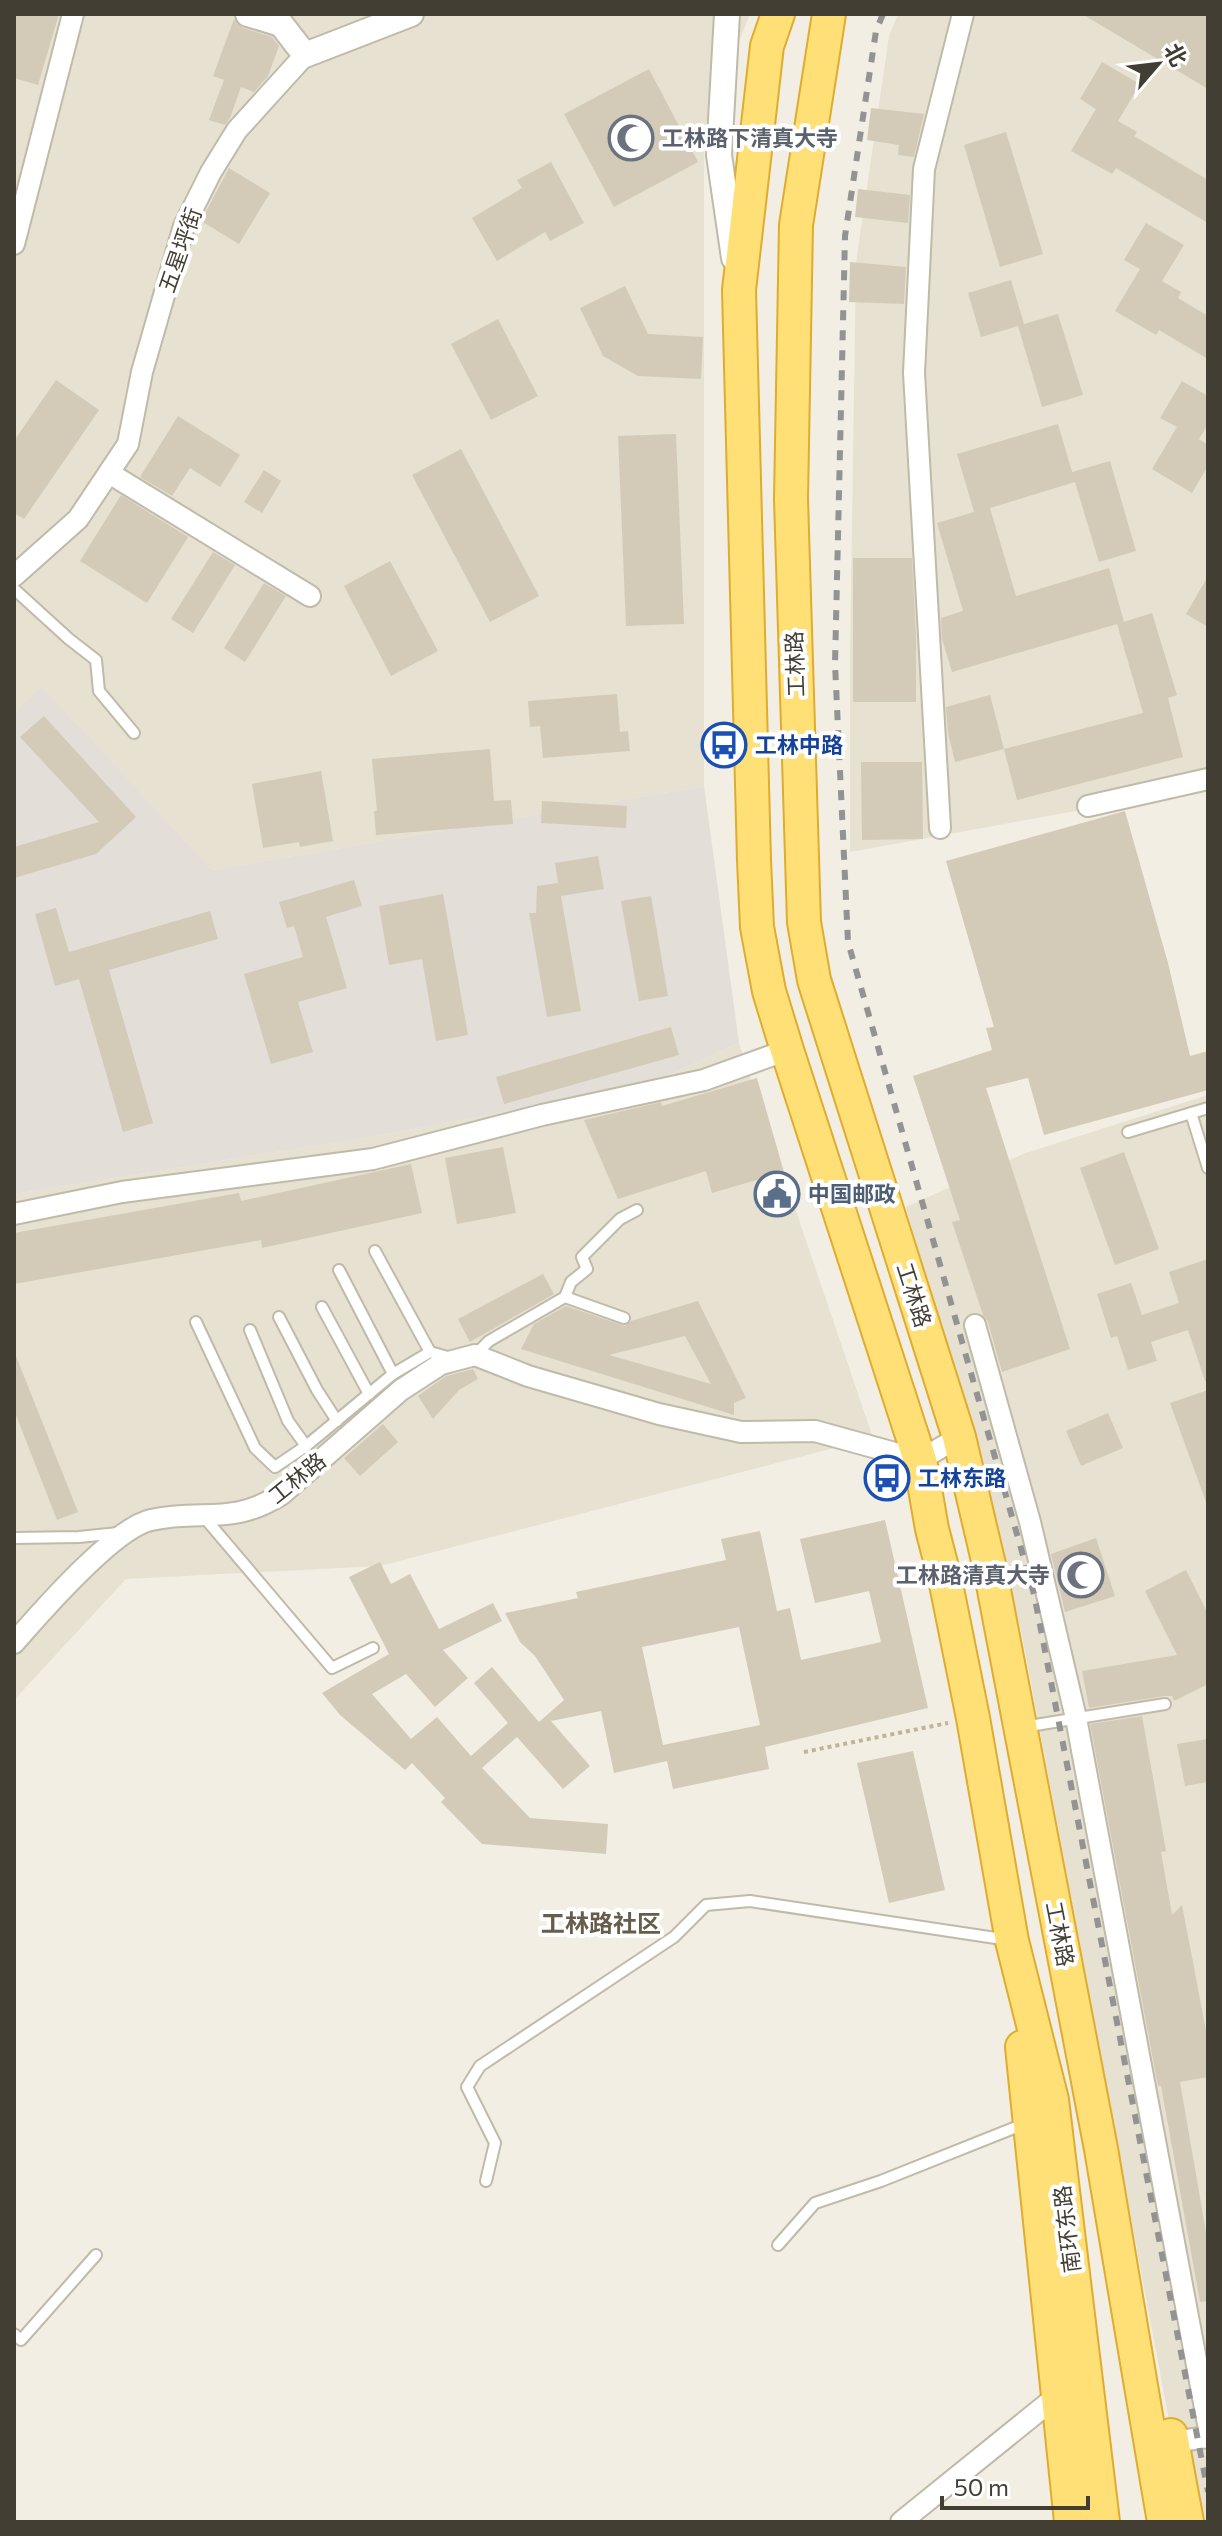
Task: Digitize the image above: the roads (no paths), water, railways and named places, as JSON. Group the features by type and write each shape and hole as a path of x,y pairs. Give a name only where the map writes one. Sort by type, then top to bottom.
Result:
{"highway":[{"name":"工林路","path":"778,14 767,46 739,290 757,927 769,991 787,1050 920,1460 973,1718 1012,1941"},
{"name":"工林路","path":"829,14 796,225 791,499 804,922 818,994 959,1437 990,1569 1101,2149"},
{"path":"1012,1941 1071,2522"},
{"name":"南环东路","path":"1012,1941 1052,2100 1103,2522"},
{"path":"1101,2149 1135,2237 1187,2522"},
{"name":"南环东路","path":"1101,2149 1164,2522"}],"street":[{"path":"14,244 73,14"},
{"path":"248,14 281,24 305,55"},
{"name":"五星坪街","path":"14,576 78,519 128,444 142,372 184,226 211,172 237,130 305,55 411,14"},
{"path":"727,14 719,155 739,290"},
{"path":"940,828 914,373 924,169 963,14"},
{"path":"109,473 310,596"},
{"path":"1088,806 1208,779"},
{"path":"14,1214 122,1192 373,1159 542,1115 704,1080 787,1050"},
{"path":"975,1325 1030,1522 1076,1718 1208,2424"},
{"path":"465,1357 659,1414 741,1432 815,1431 920,1460 959,1437"},
{"name":"工林路","path":"14,1643 53,1599 124,1533 150,1520 223,1516 267,1503 282,1494 424,1373 465,1357"},
{"path":"913,2519 1057,2396"},
{"path":"1173,2442 1208,2437"}],"lane":[{"path":"14,589 96,660 99,691 134,733"},
{"path":"1128,1132 1208,1108"},
{"path":"1191,1113 1208,1168"},
{"path":"196,1322 255,1448 275,1467 306,1446 393,1374 430,1352 465,1357 565,1297 571,1282 587,1269 582,1257 620,1219 637,1210"},
{"path":"375,1251 430,1352"},
{"path":"339,1270 393,1374"},
{"path":"565,1297 624,1318"},
{"path":"322,1307 369,1394"},
{"path":"279,1317 337,1421"},
{"path":"250,1330 288,1421 306,1446"},
{"path":"204,1517 332,1668 373,1648"},
{"path":"14,1538 124,1533"},
{"path":"1021,1728 1165,1704"},
{"path":"486,2181 495,2143 467,2087 480,2066 674,1937 706,1905 750,1901 1012,1941"},
{"path":"778,2245 815,2203 881,2181 1030,2122"},
{"path":"14,2334 21,2340 96,2255"}],"railway":[{"path":"883,14 876,31 845,236 835,664 848,942 1034,1594 1208,2492"}],"place":[{"name":"工林路下清真大寺","path":"631,138"},
{"name":"工林中路","path":"724,745"},
{"name":"中国邮政","path":"777,1194"},
{"name":"工林东路","path":"887,1478"},
{"name":"工林路清真大寺","path":"1081,1575"}],"district":[{"name":"工林路社区","path":"601,1924"}]}
